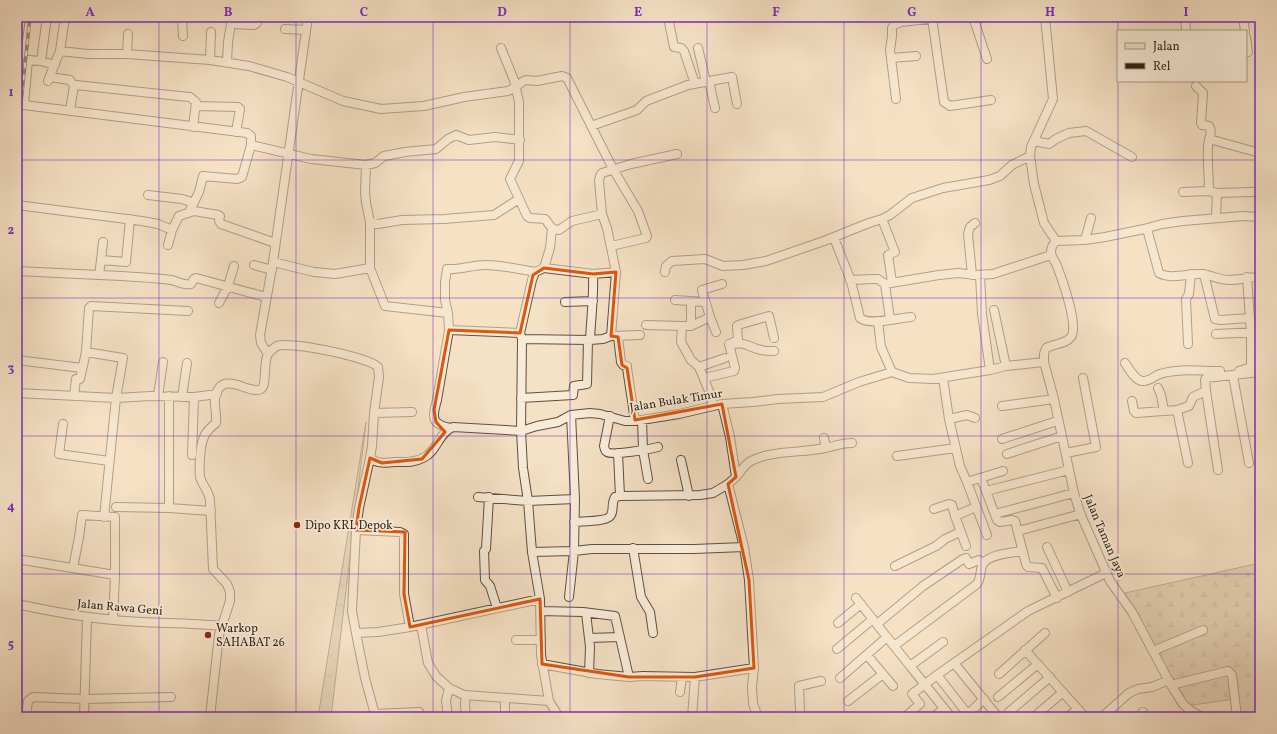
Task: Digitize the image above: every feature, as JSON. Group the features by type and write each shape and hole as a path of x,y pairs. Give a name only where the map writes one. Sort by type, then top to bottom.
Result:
{"main road":[{"path":"17,40 20,17"}],"street":[{"path":"41,61 46,17"},
{"path":"65,17 60,51 49,79 70,80 74,86 70,110"},
{"path":"182,17 183,36"},
{"path":"227,62 231,24 254,25 257,23 257,17"},
{"path":"268,354 261,342 260,335 289,153 295,102 300,82 308,17"},
{"path":"668,17 674,47 681,48 684,51 695,84"},
{"path":"896,99 890,50 892,28 901,19 945,17"},
{"path":"973,17 987,58"},
{"path":"1045,17 1053,99 1031,149 1034,184 1044,223 1056,241"},
{"path":"1185,17 1186,30"},
{"path":"1243,17 1245,30"},
{"path":"932,18 944,102 950,106 991,100"},
{"path":"285,29 306,30"},
{"path":"210,60 211,32"},
{"path":"127,54 128,34"},
{"path":"1247,44 1248,52"},
{"path":"502,48 516,87 519,102 519,161 510,179 527,216 530,218 545,219 552,229 559,230 572,221 602,214"},
{"path":"698,48 715,108"},
{"path":"60,51 127,54 227,62 275,73 300,82 342,101 381,109 424,106 464,97 508,91 522,82 544,80 562,76 567,78 613,169 638,211 647,236 646,238 611,246"},
{"path":"891,58 916,56"},
{"path":"55,65 41,61 28,60 24,105 250,134 251,145 242,177 237,179 203,176 199,192 189,212"},
{"path":"591,126 637,110 646,101 688,85 732,77 737,104"},
{"path":"74,86 101,87 190,97 194,100 196,106 193,126"},
{"path":"1196,86 1203,93 1201,123 1202,125 1209,126 1211,129 1207,152 1216,218"},
{"path":"196,106 240,107 236,132"},
{"path":"665,272 666,266 672,261 705,259 723,266 752,264 766,261 834,238 890,215 912,198 943,188 989,180 1000,176 1031,149 1049,144 1065,134 1076,131 1086,131 1132,156"},
{"path":"251,145 312,159 366,165 375,162 382,157 406,152 436,149 448,139 456,135 469,140 495,137 520,140"},
{"path":"1209,139 1260,153"},
{"path":"648,479 639,420 628,368 621,362 614,337 616,272 611,246 602,214 600,176 602,173 613,169 676,154"},
{"path":"366,165 365,197 370,222 370,268 385,306 448,313"},
{"path":"1183,192 1253,192"},
{"path":"148,195 182,199 194,203"},
{"path":"370,222 378,224 402,220 444,219 494,215 519,199"},
{"path":"17,205 130,219 158,224 172,230"},
{"path":"168,245 172,230 179,216 194,211 218,215 220,216 219,221 221,224 275,243"},
{"path":"878,321 880,347 892,372 909,378 943,378 1006,366 1044,362 1046,348 1069,339 1073,331 1072,315 1056,265 1051,255 1051,247 1056,241 1105,238 1162,224 1183,221 1243,216 1260,217"},
{"path":"1085,240 1091,218"},
{"path":"101,260 126,262 130,219"},
{"path":"882,219 895,252 888,255 890,319"},
{"path":"975,223 970,227 968,234 976,275 990,370"},
{"path":"1147,228 1159,273 1165,276 1204,274 1228,280 1260,276"},
{"path":"544,268 550,248 552,229"},
{"path":"834,238 850,280 860,318 864,321 873,322 911,316"},
{"path":"99,274 104,242"},
{"path":"850,280 878,279 889,283 952,274 993,274 1051,255"},
{"path":"254,265 335,274 370,268"},
{"path":"450,428 439,426 436,422 434,410 449,330 448,313 445,300 447,269 464,269 485,265 512,267 534,272 544,268 593,274 616,272"},
{"path":"219,303 228,286 234,266"},
{"path":"17,271 99,274 173,280 188,285 191,284 196,278 266,297"},
{"path":"534,272 521,336 521,431 523,468 528,501 532,552 540,599 542,664 549,701 559,717"},
{"path":"521,398 559,395 570,396 573,394 574,386 587,384 591,311 593,301 593,274"},
{"path":"1188,344 1186,299 1189,294 1191,274"},
{"path":"1204,274 1215,319 1250,318"},
{"path":"1247,277 1251,332 1251,368"},
{"path":"716,332 702,290 722,284"},
{"path":"675,300 705,302"},
{"path":"565,302 593,301"},
{"path":"690,301 691,326"},
{"path":"74,396 76,379 80,379 86,352 91,306 188,311"},
{"path":"994,310 1006,366"},
{"path":"729,344 738,340 738,324 768,313 774,338"},
{"path":"646,326 691,326 710,317"},
{"path":"682,326 681,342 691,360 699,367 730,437 736,477"},
{"path":"449,330 589,340 640,335"},
{"path":"1216,334 1260,332"},
{"path":"729,344 749,344 760,350 774,351"},
{"path":"704,378 734,372 735,368 729,344"},
{"path":"210,717 218,635 230,601 230,592 224,579 213,569 209,493 204,487 200,477 204,437 207,430 216,423 217,414 215,400 218,389 228,384 243,386 255,391 261,389 264,386 264,368 268,354 278,346 293,345 348,356 376,365 379,369 372,446 356,530 352,611 374,716 419,712 420,717"},
{"path":"86,352 123,358 116,398 104,517"},
{"path":"699,367 725,358"},
{"path":"17,360 82,368"},
{"path":"158,396 163,362"},
{"name":"Jalan Taman Jaya","path":"1044,362 1054,399 1057,421 1062,436 1074,493 1081,514 1106,573 1132,612 1183,704 1191,711 1202,717"},
{"path":"182,397 187,363"},
{"path":"1125,363 1136,377 1143,381 1159,374 1188,370 1239,371 1260,367"},
{"name":"Jalan Bulak Timur","path":"450,428 459,427 521,431 558,422 571,416 590,413 610,416 625,421 679,414 717,405 778,399 823,397 859,382 892,372"},
{"path":"1218,470 1205,380 1206,378 1212,376 1233,376 1260,372"},
{"path":"1233,376 1249,463"},
{"path":"943,378 949,419 960,466 987,535"},
{"path":"1066,453 1096,447 1083,378"},
{"path":"1158,388 1164,411"},
{"path":"1132,401 1134,411 1136,413 1177,410 1189,406 1193,397 1206,391"},
{"path":"17,393 116,398 158,396 194,397 217,394"},
{"path":"169,396 169,508"},
{"path":"192,455 194,397"},
{"path":"1002,406 1054,399"},
{"path":"1177,410 1188,463"},
{"path":"374,413 412,412"},
{"path":"949,419 967,415 975,418"},
{"path":"569,597 574,551 575,499 571,416"},
{"path":"610,416 604,446 605,450 610,453 618,453 658,447"},
{"path":"1002,438 1057,421"},
{"path":"63,424 59,454 109,461"},
{"path":"370,458 374,461 382,463 422,459 432,452 446,431 450,428"},
{"path":"1007,454 1062,436"},
{"path":"824,438 826,448"},
{"path":"574,522 604,520 610,518 612,515 612,502 615,497 700,495 713,492 728,484 750,462 760,457 826,448 841,443 852,443"},
{"path":"897,456 956,448"},
{"path":"618,453 620,496"},
{"path":"681,460 689,496"},
{"path":"986,491 1069,470"},
{"path":"967,482 1003,471"},
{"path":"981,478 997,520 1000,522 1015,521 1022,551 1028,567 1042,568 1057,598"},
{"path":"728,484 744,547 749,580 754,668 752,687 753,704 758,717"},
{"path":"995,514 1074,493"},
{"path":"478,497 528,501 575,499"},
{"path":"489,497 486,549 484,551 485,580 490,586 497,608"},
{"path":"934,509 949,504 952,505 966,546"},
{"path":"116,507 169,508 211,511"},
{"path":"955,516 976,507"},
{"path":"1018,531 1081,514"},
{"path":"73,568 82,515 116,518 113,620"},
{"path":"356,530 400,532 404,534 404,594 410,627"},
{"path":"895,566 936,546 945,539 960,532"},
{"path":"532,552 574,551 592,548 694,549 744,547"},
{"path":"1047,547 1068,592"},
{"path":"633,548 641,597 650,612 653,633"},
{"path":"894,646 977,584 979,581 982,564 989,557 1022,551"},
{"path":"837,649 924,586 966,558 969,564 979,560 982,564"},
{"path":"17,559 115,575"},
{"path":"905,717 920,704 912,694 924,684 1028,612 1106,573"},
{"path":"356,633 378,632 421,625 540,599"},
{"path":"838,623 858,601 952,717"},
{"name":"Jalan Rawa Geni","path":"17,604 87,617 113,620 221,626"},
{"path":"540,611 615,616 629,677"},
{"path":"586,613 589,638 589,673"},
{"path":"84,717 87,617"},
{"path":"421,625 428,663 436,676 449,688 466,695 549,701"},
{"path":"1153,651 1203,630"},
{"path":"999,674 1045,633"},
{"path":"589,638 620,637"},
{"path":"840,678 887,637"},
{"path":"516,640 541,640"},
{"path":"910,666 943,642"},
{"path":"1025,650 1086,717"},
{"path":"867,655 893,686"},
{"path":"954,663 998,717"},
{"path":"542,664 589,673 629,677 695,677 754,668"},
{"path":"998,697 1038,664"},
{"path":"1102,717 1129,693 1138,689 1228,671 1232,675 1237,717"},
{"path":"848,701 883,674"},
{"path":"937,675 965,715 984,700"},
{"path":"680,692 682,677"},
{"path":"692,717 695,677"},
{"path":"1009,712 1050,677"},
{"path":"802,717 800,712 800,686 820,681"},
{"path":"448,717 446,701 449,688"},
{"path":"1034,717 1063,692"},
{"path":"466,695 466,717"},
{"path":"26,717 28,701 33,698 84,699 171,697"},
{"path":"505,717 506,698"},
{"path":"934,717 944,708"},
{"path":"1068,717 1078,709"}],"highlighted area":[{"path":"544,268 593,274 616,272 611,336 618,337 622,365 627,368 635,420 722,404 736,477 728,484 749,580 754,668 695,677 629,677 542,664 540,599 410,627 404,594 405,532 356,530 359,508 370,458 382,463 422,459 445,432 436,422 434,410 449,330 520,333 533,275"}],"green space":[{"path":"366,422 331,717 318,717"},
{"path":"1260,563 1260,717 1240,717 1234,699 1179,707 1125,593"}],"railway":[{"path":"17,140 30,17"}],"place":[{"name":"Dipo KRL Depok","path":"297,525"},
{"name":"Warkop SAHABAT 26","path":"208,635"}]}
